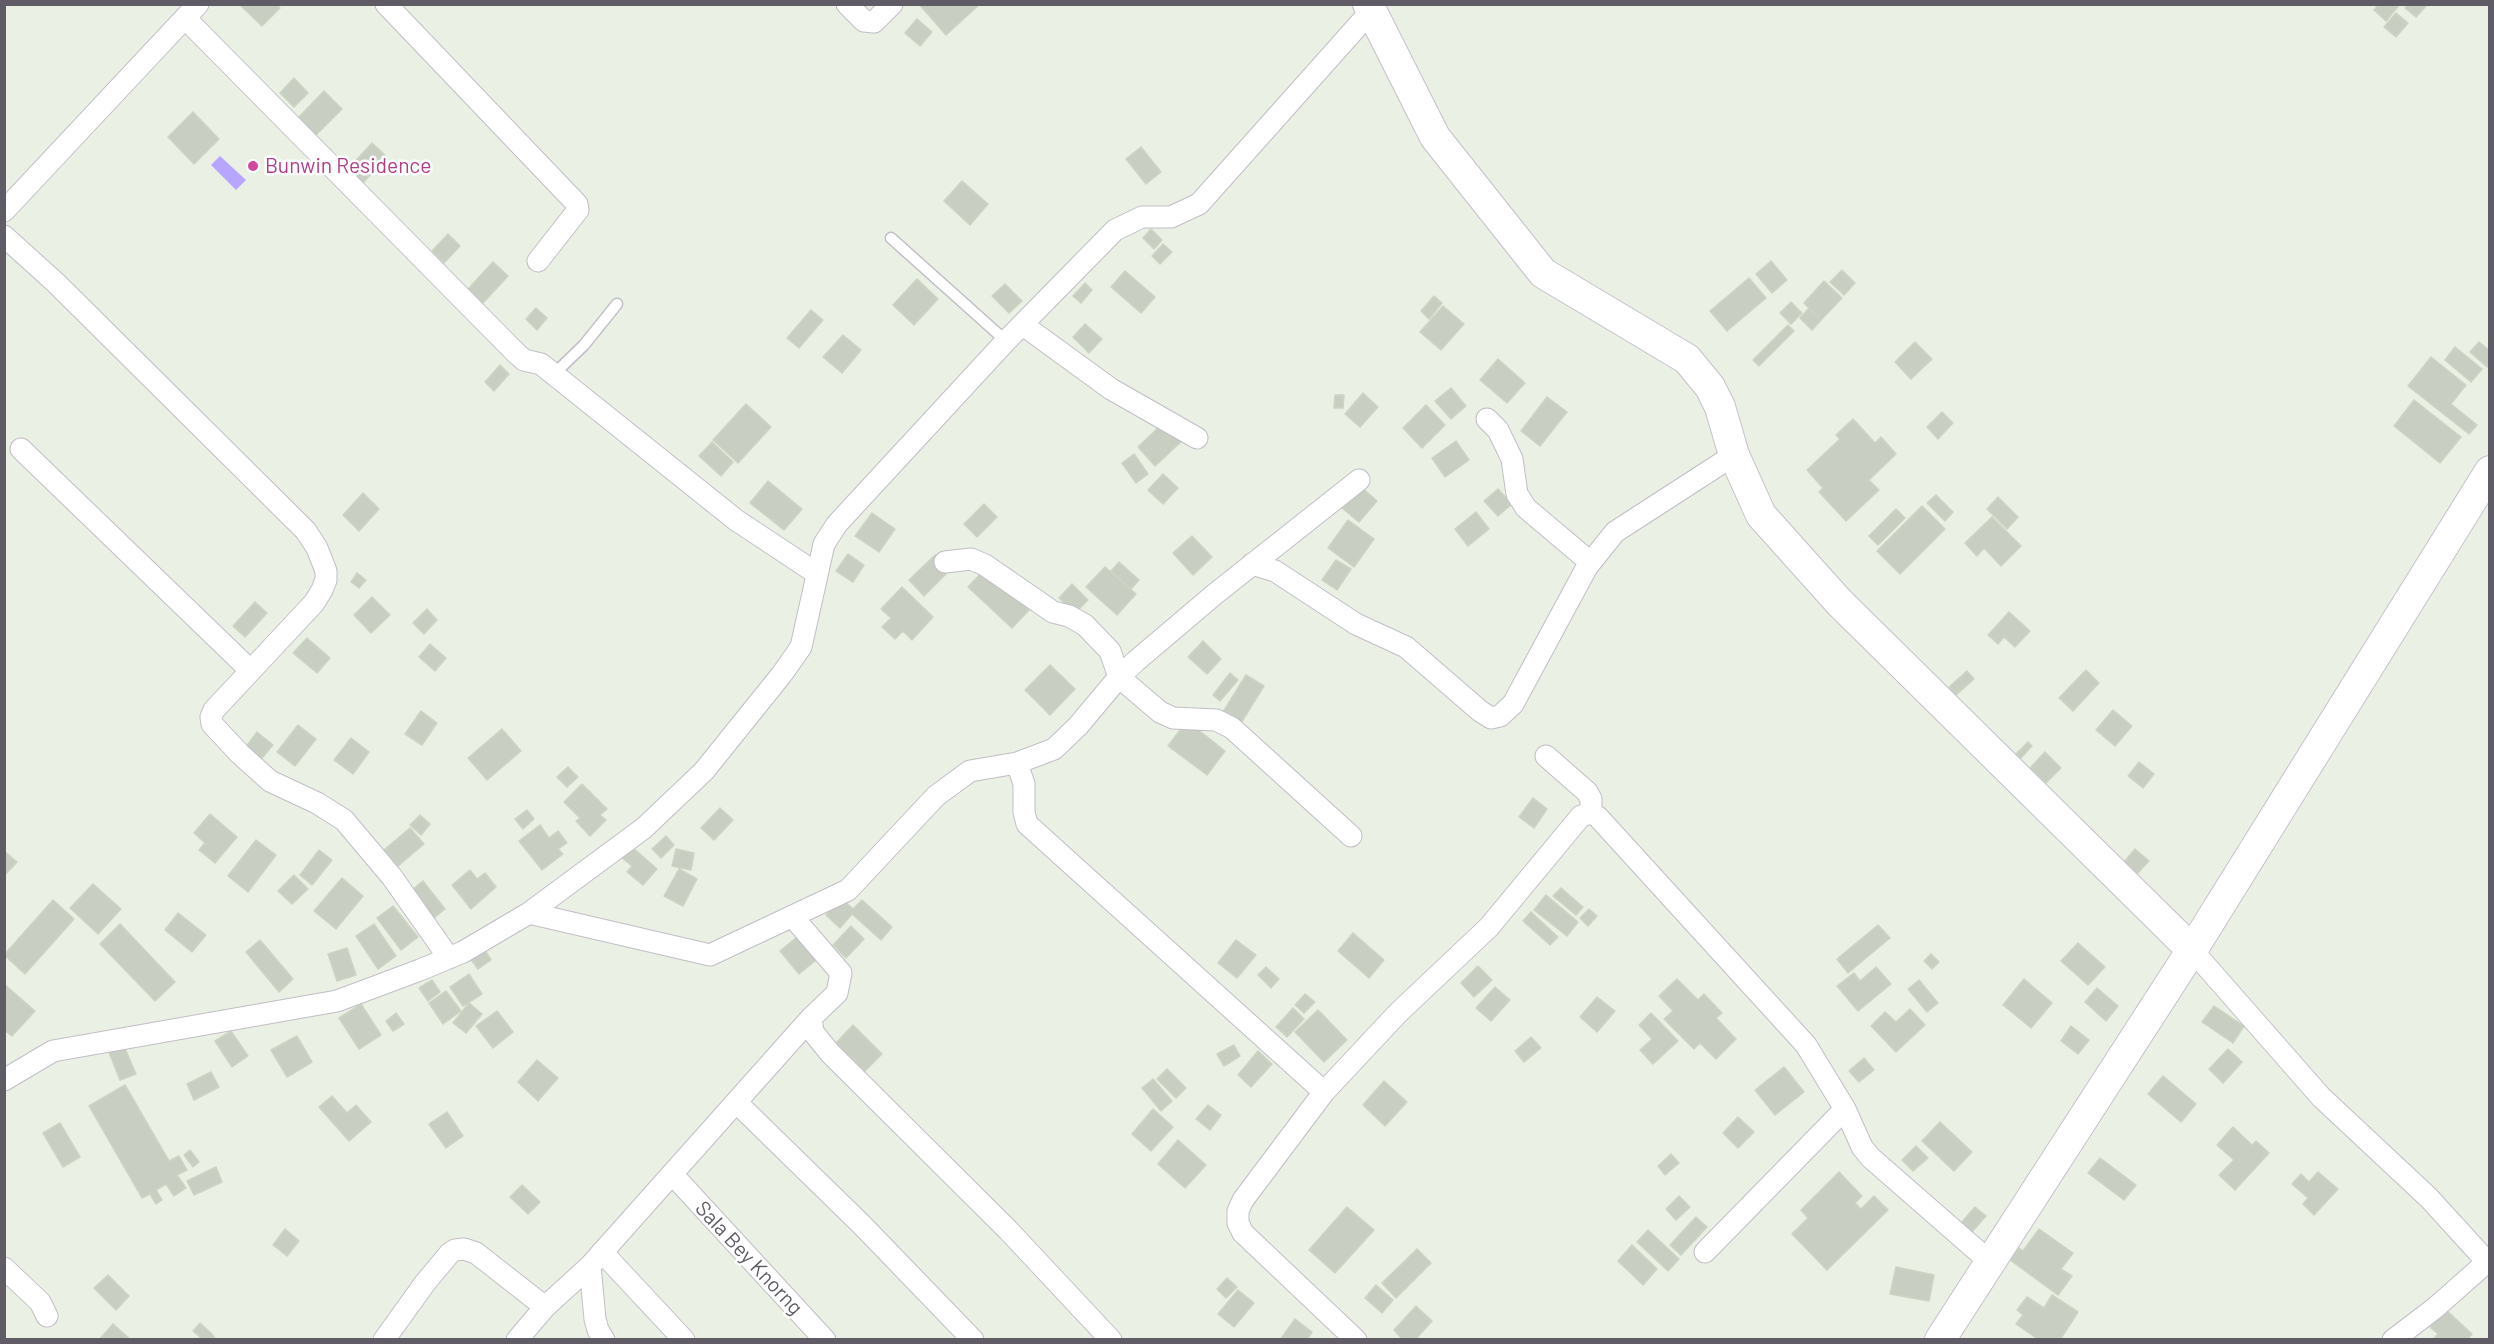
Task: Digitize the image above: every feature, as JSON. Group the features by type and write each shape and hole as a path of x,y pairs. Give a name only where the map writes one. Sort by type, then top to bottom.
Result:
{"street":[{"path":"386,4 577,204 578,210 538,261"},
{"path":"847,4 864,21 874,22 892,4"},
{"path":"4,1080 53,1051 337,1001 449,958 529,913 644,828 704,771 782,674 801,646 824,544 837,524 1006,341 1115,230 1143,217 1171,216 1199,204 1370,7 1435,138 1544,273 1687,359 1710,387 1720,407 1734,455 1761,515 1839,602 2195,944 2320,1097 2429,1198 2488,1263 2393,1340"},
{"path":"4,211 191,11 517,354 524,360 541,364 736,520 816,573"},
{"path":"4,236 130,355 306,531 317,548 326,571 327,580 322,590 314,603 213,710 212,724 270,781 318,803 344,820 392,877 449,958"},
{"path":"1023,325 1111,388 1197,438"},
{"path":"1487,418 1498,430 1512,459 1517,494 1526,508 1590,562"},
{"path":"21,449 250,670"},
{"path":"1252,564 1275,571 1356,624 1406,647 1491,718 1500,716 1513,704 1590,562 1616,532 1734,455"},
{"path":"1940,1340 2195,944 2490,471"},
{"path":"529,913 710,955 848,890 936,796 970,771 1017,763 1054,749 1078,726 1119,677 1252,564 1359,480"},
{"path":"945,562 971,559 985,565 1053,612 1069,616 1085,625 1110,651 1119,677 1173,718 1216,720 1232,728 1351,836"},
{"path":"1546,756 1587,792 1591,799 1590,813"},
{"path":"1017,763 1024,784 1024,812 1027,824 1324,1092"},
{"path":"1356,1340 1243,1233 1238,1222 1238,1211 1243,1200 1324,1092 1398,1012 1489,927 1577,820 1590,813 1598,817 1791,1026 1820,1065 1845,1109 1862,1147 1871,1158 1989,1261"},
{"path":"517,1340 545,1307 596,1259 811,1018 837,993 841,972 792,916"},
{"path":"811,1018 813,1032 830,1053 1008,1230 1111,1340"},
{"path":"736,1102 862,1225 973,1340"},
{"path":"1705,1251 1845,1109"},
{"name":"Sala Bey Knorng","path":"673,1175 825,1340"},
{"path":"384,1340 425,1283 455,1250 464,1249 476,1253 545,1307"},
{"path":"596,1259 595,1319 604,1340"},
{"path":"596,1259 684,1340"},
{"path":"4,1268 40,1302 47,1316"}],"lane":[{"path":"891,238 1006,341"},
{"path":"554,374 584,345 617,304"}],"shaded area":[{"path":"220,156 246,180 236,190 211,165"}],"building":[{"path":"239,4 276,4 280,8 262,26"},
{"path":"919,4 980,4 946,35"},
{"path":"2379,4 2400,4 2386,21 2374,10"},
{"path":"2408,4 2427,5 2416,17 2405,8"},
{"path":"2396,13 2408,23 2396,37 2384,27"},
{"path":"917,19 932,32 920,46 905,33"},
{"path":"294,78 308,93 294,107 280,93"},
{"path":"324,91 342,109 314,137 297,119"},
{"path":"193,112 219,139 194,164 168,137"},
{"path":"372,143 387,157 362,184 347,170"},
{"path":"1141,147 1161,172 1146,184 1126,159"},
{"path":"962,181 988,204 970,225 944,201"},
{"path":"1151,229 1162,240 1154,249 1143,238"},
{"path":"448,234 460,246 444,263 432,251"},
{"path":"1163,244 1172,252 1160,264 1152,256"},
{"path":"1771,261 1787,280 1772,293 1756,274"},
{"path":"493,262 508,276 483,303 468,289"},
{"path":"1842,270 1855,283 1844,295 1830,282"},
{"path":"1125,271 1155,297 1141,313 1111,287"},
{"path":"1749,278 1766,298 1727,331 1710,311"},
{"path":"917,279 938,299 914,325 893,305"},
{"path":"1824,281 1842,298 1821,320 1804,303"},
{"path":"1085,283 1092,290 1081,303 1073,296"},
{"path":"1005,284 1022,301 1009,313 992,296"},
{"path":"1434,296 1442,303 1429,319 1421,311"},
{"path":"1791,302 1802,313 1791,324 1780,313"},
{"path":"1443,306 1464,324 1441,350 1420,332"},
{"path":"536,308 547,318 537,330 526,319"},
{"path":"1809,308 1821,320 1812,330 1800,318"},
{"path":"811,310 823,320 799,348 787,338"},
{"path":"1085,324 1102,339 1089,353 1073,337"},
{"path":"1788,325 1794,331 1759,366 1753,360"},
{"path":"843,335 861,350 842,373 823,357"},
{"path":"1915,342 1932,359 1911,379 1895,362"},
{"path":"2479,342 2490,351 2490,363 2487,367 2470,352"},
{"path":"2455,347 2482,369 2471,382 2445,360"},
{"path":"2431,357 2466,385 2451,404 2477,425 2469,434 2408,386"},
{"path":"1498,359 1525,383 1507,403 1480,380"},
{"path":"500,365 509,374 494,391 485,382"},
{"path":"1451,388 1466,406 1451,419 1435,401"},
{"path":"1363,393 1378,407 1360,427 1345,414"},
{"path":"1335,395 1344,395 1343,408 1334,408"},
{"path":"1547,397 1567,412 1540,446 1521,431"},
{"path":"2414,400 2461,437 2440,463 2394,426"},
{"path":"746,404 771,427 738,463 713,440"},
{"path":"1426,405 1445,425 1422,448 1403,428"},
{"path":"1942,412 1953,423 1938,439 1927,427"},
{"path":"1853,419 1875,443 1881,437 1896,454 1869,480 1879,490 1846,521 1819,492 1823,488 1807,470 1840,439 1836,435"},
{"path":"1164,422 1182,441 1155,466 1138,447"},
{"path":"1456,441 1469,460 1445,477 1432,458"},
{"path":"712,442 733,462 721,476 699,456"},
{"path":"1134,454 1148,474 1136,483 1122,463"},
{"path":"1163,474 1178,488 1163,504 1148,490"},
{"path":"768,481 802,509 784,530 750,503"},
{"path":"1360,486 1377,501 1359,522 1342,508"},
{"path":"1498,489 1512,504 1498,516 1484,501"},
{"path":"363,493 379,509 359,531 343,515"},
{"path":"1936,495 1953,512 1945,521 1927,503"},
{"path":"1998,497 2018,517 2007,529 1987,509"},
{"path":"984,504 997,517 977,537 964,524"},
{"path":"1922,506 1945,529 1900,574 1877,551"},
{"path":"1896,509 1905,518 1878,545 1869,536"},
{"path":"1476,512 1489,529 1468,546 1455,529"},
{"path":"872,513 895,529 879,552 855,536"},
{"path":"1992,517 2021,546 2001,566 1984,548 1977,556 1965,543"},
{"path":"1348,520 1374,539 1354,567 1328,548"},
{"path":"1192,536 1212,557 1193,575 1173,553"},
{"path":"848,554 864,565 853,582 836,571"},
{"path":"935,555 950,570 924,596 909,580"},
{"path":"1336,560 1351,569 1337,590 1322,580"},
{"path":"1119,562 1139,580 1131,589 1111,571"},
{"path":"1105,567 1136,594 1117,615 1086,587"},
{"path":"986,568 1030,609 1012,628 968,587"},
{"path":"357,573 366,580 359,588 351,582"},
{"path":"1072,584 1088,600 1075,613 1059,598"},
{"path":"902,587 933,617 912,640 903,631 895,639 882,627 891,618 881,609"},
{"path":"372,597 390,615 371,633 354,615"},
{"path":"255,602 267,613 245,637 233,626"},
{"path":"427,609 437,620 424,634 413,623"},
{"path":"2009,612 2030,631 2015,647 2004,637 1998,644 1988,635"},
{"path":"307,638 330,658 317,673 293,653"},
{"path":"1203,641 1221,659 1207,674 1188,657"},
{"path":"430,644 446,658 435,671 419,657"},
{"path":"1050,665 1075,689 1050,715 1025,690"},
{"path":"2086,670 2099,683 2073,711 2059,698"},
{"path":"1967,671 1974,679 1956,695 1949,687"},
{"path":"1230,673 1238,680 1220,701 1213,695"},
{"path":"1246,675 1264,686 1241,723 1223,712"},
{"path":"2113,710 2132,726 2115,746 2096,730"},
{"path":"421,711 437,723 422,745 405,734"},
{"path":"1187,721 1225,751 1207,775 1168,746"},
{"path":"298,725 316,739 295,766 277,752"},
{"path":"502,729 521,751 487,780 468,758"},
{"path":"257,732 273,745 257,764 242,752"},
{"path":"351,738 369,752 353,774 334,760"},
{"path":"2028,742 2032,746 2021,758 2016,754"},
{"path":"2045,752 2061,768 2046,783 2030,768"},
{"path":"2139,762 2154,774 2143,788 2128,776"},
{"path":"568,767 578,777 567,787 557,777"},
{"path":"582,784 607,809 600,815 606,820 590,836 576,821 580,818 564,802"},
{"path":"1533,798 1547,809 1534,828 1519,817"},
{"path":"720,808 733,820 714,840 701,828"},
{"path":"527,810 534,819 523,829 515,819"},
{"path":"210,814 237,837 215,863 199,850 205,843 194,833"},
{"path":"420,815 430,824 421,835 410,825"},
{"path":"540,825 549,838 558,831 567,843 558,849 563,854 542,870 519,841"},
{"path":"410,828 424,844 398,866 384,850"},
{"path":"666,836 674,845 661,858 652,849"},
{"path":"256,840 276,855 248,892 228,876"},
{"path":"632,847 657,869 643,885 627,872 632,866 622,858"},
{"path":"676,849 694,853 691,870 672,866"},
{"path":"2135,849 2149,861 2137,874 2124,862"},
{"path":"319,850 332,860 312,885 300,875"},
{"path":"4,851 17,862 4,876"},
{"path":"679,869 697,879 683,906 664,896"},
{"path":"470,870 477,879 485,873 496,887 471,909 452,885"},
{"path":"294,875 308,889 292,904 278,891"},
{"path":"342,878 363,896 336,929 314,911"},
{"path":"423,881 445,909 429,922 407,894"},
{"path":"93,884 121,909 98,934 70,908"},
{"path":"1561,888 1583,907 1576,915 1553,896"},
{"path":"1546,895 1578,922 1567,936 1534,910"},
{"path":"841,898 853,909 862,900 892,927 881,940 852,914 840,928 826,915"},
{"path":"53,900 74,919 25,974 4,955"},
{"path":"393,906 418,937 401,950 377,918"},
{"path":"1589,909 1597,916 1588,926 1580,918"},
{"path":"1531,912 1558,937 1550,945 1523,921"},
{"path":"178,913 206,935 192,952 165,930"},
{"path":"120,924 175,982 155,1001 100,944"},
{"path":"374,924 396,956 378,969 356,936"},
{"path":"1878,925 1890,938 1848,973 1837,959"},
{"path":"851,926 864,939 846,958 833,945"},
{"path":"802,933 821,956 799,974 780,951"},
{"path":"1353,933 1384,960 1369,978 1338,951"},
{"path":"260,940 293,979 279,992 246,952"},
{"path":"1236,940 1256,955 1237,978 1218,963"},
{"path":"2078,943 2105,967 2088,985 2061,961"},
{"path":"347,948 356,975 337,981 328,954"},
{"path":"484,949 491,960 478,969 470,958"},
{"path":"1931,954 1939,962 1932,969 1924,961"},
{"path":"1478,966 1492,980 1474,997 1461,983"},
{"path":"1266,967 1279,979 1271,988 1258,975"},
{"path":"1876,967 1891,984 1858,1011 1837,986 1854,973 1860,981"},
{"path":"469,974 482,994 463,1006 450,987"},
{"path":"1677,979 1698,1000 1704,994 1722,1013 1716,1018 1736,1039 1716,1059 1700,1043 1694,1049 1664,1019 1673,1011 1659,996"},
{"path":"2024,979 2052,1003 2031,1028 2003,1005"},
{"path":"432,980 440,992 428,1001 419,988"},
{"path":"1919,980 1938,1003 1927,1012 1908,989"},
{"path":"4,984 35,1011 12,1036 4,1030"},
{"path":"1495,987 1510,1000 1491,1021 1476,1008"},
{"path":"2097,988 2118,1006 2106,1021 2085,1002"},
{"path":"446,991 461,1011 443,1024 429,1003"},
{"path":"1305,994 1315,1002 1304,1013 1295,1005"},
{"path":"1597,997 1615,1011 1597,1032 1580,1017"},
{"path":"469,1003 482,1014 466,1033 453,1023"},
{"path":"361,1004 381,1035 359,1049 339,1018"},
{"path":"2214,1006 2244,1026 2233,1043 2202,1022"},
{"path":"1293,1008 1304,1019 1287,1037 1276,1027"},
{"path":"1910,1009 1925,1025 1896,1052 1871,1026 1885,1012 1896,1022"},
{"path":"1318,1010 1347,1040 1324,1062 1295,1032"},
{"path":"497,1011 513,1032 493,1048 476,1026"},
{"path":"396,1013 404,1024 393,1031 386,1021"},
{"path":"1651,1013 1678,1041 1653,1064 1640,1050 1652,1039 1639,1025"},
{"path":"853,1025 882,1054 865,1071 836,1043"},
{"path":"2071,1026 2089,1040 2078,1054 2061,1041"},
{"path":"231,1031 248,1056 232,1067 215,1041"},
{"path":"297,1036 312,1062 287,1077 271,1050"},
{"path":"1531,1037 1541,1048 1524,1062 1515,1051"},
{"path":"123,1044 136,1074 120,1080 108,1050"},
{"path":"1234,1045 1240,1056 1224,1066 1217,1054"},
{"path":"2228,1049 2242,1062 2223,1083 2209,1069"},
{"path":"1258,1051 1272,1064 1251,1087 1238,1075"},
{"path":"1864,1058 1874,1070 1859,1082 1849,1071"},
{"path":"537,1060 558,1078 538,1101 518,1082"},
{"path":"1784,1067 1804,1092 1775,1115 1755,1090"},
{"path":"1167,1069 1186,1088 1176,1098 1157,1079"},
{"path":"211,1072 219,1087 194,1100 187,1084"},
{"path":"2163,1076 2196,1104 2181,1122 2148,1094"},
{"path":"1153,1079 1172,1101 1161,1111 1142,1088"},
{"path":"1384,1081 1407,1102 1385,1126 1363,1105"},
{"path":"125,1085 169,1161 179,1156 187,1170 177,1175 186,1188 174,1196 166,1184 156,1190 162,1200 156,1204 150,1194 142,1198 89,1106"},
{"path":"332,1096 347,1113 356,1105 371,1122 349,1141 319,1107"},
{"path":"1208,1105 1221,1115 1210,1130 1196,1119"},
{"path":"1153,1109 1173,1127 1151,1151 1132,1134"},
{"path":"447,1112 463,1136 446,1148 429,1124"},
{"path":"1738,1117 1754,1132 1738,1148 1723,1133"},
{"path":"1940,1122 1972,1152 1954,1171 1922,1141"},
{"path":"60,1123 80,1157 63,1167 43,1133"},
{"path":"2233,1127 2252,1145 2256,1141 2269,1153 2235,1190 2219,1175 2234,1160 2217,1145"},
{"path":"1178,1140 1206,1165 1185,1188 1158,1164"},
{"path":"1916,1146 1928,1158 1913,1171 1902,1160"},
{"path":"190,1150 199,1162 193,1167 184,1155"},
{"path":"1671,1154 1679,1163 1665,1175 1658,1166"},
{"path":"2100,1158 2136,1185 2124,1200 2088,1173"},
{"path":"216,1167 222,1182 194,1195 187,1181"},
{"path":"1839,1172 1862,1196 1855,1203 1861,1209 1874,1196 1888,1210 1827,1270 1792,1234 1808,1218 1801,1210"},
{"path":"2318,1172 2338,1189 2314,1215 2303,1204 2308,1198 2292,1184 2301,1174 2309,1182"},
{"path":"522,1185 540,1202 528,1214 510,1197"},
{"path":"1679,1196 1690,1207 1676,1220 1666,1209"},
{"path":"1347,1207 1374,1230 1335,1273 1309,1250"},
{"path":"1975,1207 1986,1216 1971,1233 1960,1224"},
{"path":"1696,1217 1707,1227 1681,1255 1670,1245"},
{"path":"285,1229 299,1241 287,1256 273,1245"},
{"path":"2039,1229 2073,1253 2061,1269 2072,1276 2058,1295 2010,1260 2019,1248 2023,1251"},
{"path":"1648,1230 1679,1259 1668,1271 1637,1242"},
{"path":"1632,1245 1657,1269 1643,1285 1618,1261"},
{"path":"1417,1249 1431,1263 1396,1298 1382,1283"},
{"path":"1896,1267 1934,1275 1929,1301 1890,1294"},
{"path":"108,1275 129,1296 116,1310 94,1288"},
{"path":"1227,1278 1237,1287 1226,1298 1217,1289"},
{"path":"1376,1285 1393,1300 1382,1313 1365,1298"},
{"path":"1238,1290 1254,1303 1234,1327 1218,1314"},
{"path":"2052,1295 2078,1312 2060,1340 2039,1340 2016,1324 2023,1315 2017,1310 2027,1297 2044,1308"},
{"path":"1416,1306 1432,1321 1415,1340 1403,1340 1394,1330"},
{"path":"2446,1310 2472,1334 2467,1340 2432,1340 2438,1334 2430,1327"},
{"path":"1295,1319 1312,1332 1307,1340 1280,1340"},
{"path":"200,1323 216,1340 197,1340 200,1337 193,1331"},
{"path":"113,1324 131,1340 99,1340"}],"place":[{"name":"Bunwin Residence","path":"253,166"}]}
